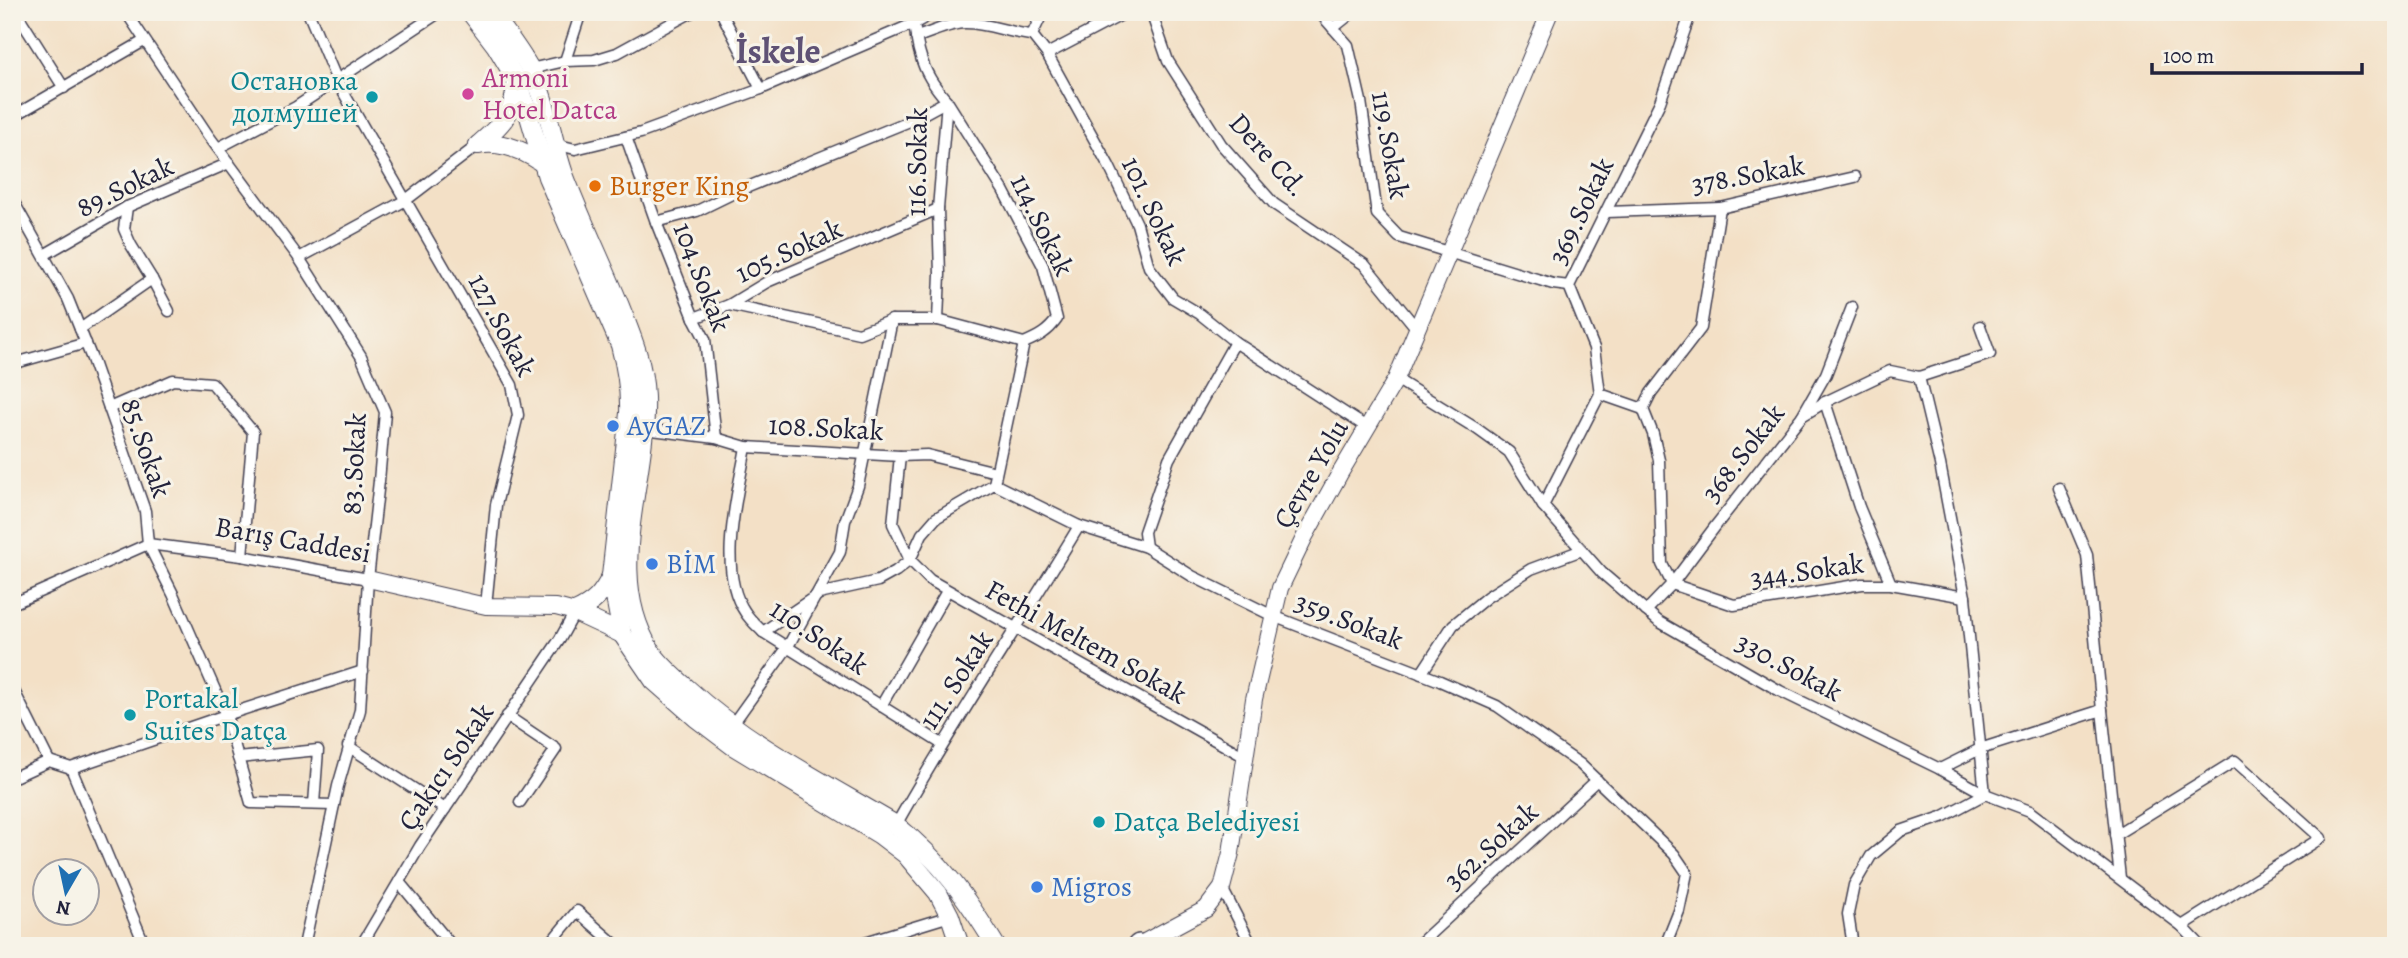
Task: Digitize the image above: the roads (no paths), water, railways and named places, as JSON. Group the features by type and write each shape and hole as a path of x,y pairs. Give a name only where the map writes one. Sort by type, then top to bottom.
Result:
{"main road":[{"path":"470,12 496,46 523,74 536,80 577,206 639,356 645,397 644,429 628,547 631,597 638,624 652,653 715,713 755,742 896,825 936,862 966,897 996,946"},
{"path":"491,12 523,74 520,86 544,164 620,345 628,379 629,413 611,576 622,634 654,681 696,718 733,746 905,853 939,893 960,946"},
{"path":"478,145 503,123 510,112 523,74"},
{"path":"478,145 498,144 530,155 544,164"},
{"path":"575,612 589,606 602,595 611,576"},
{"path":"575,612 622,634"}],"street":[{"path":"16,12 64,88"},
{"name":"83.Sokak","path":"126,12 218,148 299,258 360,356 385,412 368,579 360,710 348,746 304,946"},
{"name":"127.Sokak","path":"308,12 337,80 512,385 518,415 496,505 486,606"},
{"path":"218,148 296,107 440,12"},
{"path":"565,61 582,12"},
{"path":"523,74 565,61 594,60 617,53 692,12"},
{"path":"721,12 761,89"},
{"name":"116.Sokak","path":"908,12 915,23 916,37 928,77 947,101 938,209 938,320"},
{"path":"555,144 575,149 626,137 761,89 935,12"},
{"path":"916,37 963,23 997,27 1013,34 1032,35 1041,16 1040,12"},
{"path":"1047,54 1127,12"},
{"name":"Dere Cd.","path":"1151,12 1168,61 1221,144 1273,204 1365,265 1417,329"},
{"name":"119.Sokak","path":"1319,12 1348,45 1361,102 1377,214 1399,237 1553,284 1569,286"},
{"path":"1333,28 1353,12"},
{"name":"Çevre Yolu","path":"1139,946 1206,909 1222,888 1231,853 1254,699 1280,588 1305,536 1396,379 1550,12"},
{"name":"369.Sokak","path":"1600,394 1594,348 1569,286 1660,102 1691,12"},
{"name":"101. Sokak","path":"1032,35 1047,54 1109,166 1137,224 1150,267 1173,298 1200,314 1235,342 1368,428"},
{"path":"12,117 145,41"},
{"path":"656,222 696,211 738,191 912,120 947,101"},
{"name":"114.Sokak","path":"947,101 1003,190 1043,266 1057,319 1051,329 1024,343"},
{"name":"104.Sokak","path":"626,137 656,222 705,339 716,438"},
{"path":"299,258 406,200 478,145"},
{"name":"89.Sokak","path":"44,255 127,207 229,163"},
{"name":"378.Sokak","path":"1607,212 1720,208 1855,177"},
{"name":"85.Sokak","path":"12,199 68,299 86,343 145,511 148,544 226,715 251,803 314,804"},
{"path":"127,207 124,229 169,311"},
{"path":"1672,584 1662,564 1659,460 1643,409 1651,393 1701,328 1720,208"},
{"name":"105.Sokak","path":"694,318 729,305 767,282 938,209"},
{"path":"80,329 152,279"},
{"path":"729,305 859,333 892,320 938,320 1024,343 995,478 936,518 922,534 910,560 896,571 878,580 819,594 763,632"},
{"name":"368.Sokak","path":"1646,611 1672,584 1802,416 1826,374 1852,307"},
{"path":"732,725 788,648 840,552 845,521 858,486 892,320"},
{"path":"1802,416 1890,371 1919,377 1990,354 1980,326"},
{"path":"1146,547 1144,532 1169,459 1235,342"},
{"path":"12,364 86,343"},
{"path":"1853,946 1848,914 1854,885 1871,856 1901,831 1942,817 1985,794 1965,597 1940,464 1919,377"},
{"name":"330.Sokak","path":"1396,379 1509,452 1543,506 1602,573 1658,621 1780,691 1940,769 1985,794 2030,811 2182,926 2201,946"},
{"path":"109,408 173,380 212,383 253,432 242,556"},
{"path":"1543,506 1600,394 1643,409"},
{"path":"1825,402 1859,507 1891,584"},
{"name":"108.Sokak","path":"644,429 716,438 746,447 900,456 893,524 910,560"},
{"name":"110.Sokak","path":"746,447 732,528 734,590 745,612 763,632 942,744"},
{"name":"359.Sokak","path":"900,456 927,455 995,478 1079,526 1146,547 1192,576 1273,616 1497,706 1580,764 1674,854 1687,873 1679,911 1665,946"},
{"path":"2059,488 2087,555 2120,878"},
{"name":"111. Sokak","path":"896,825 942,744 1079,526"},
{"path":"12,604 148,544"},
{"name":"Barış Caddesi","path":"148,544 242,556 368,579 486,606 556,607 575,612"},
{"path":"1421,674 1452,625 1486,597 1531,569 1582,550"},
{"name":"Fethi Meltem Sokak","path":"910,560 930,580 947,591 1245,757"},
{"name":"344.Sokak","path":"1672,584 1734,605 1862,584 1891,584 1965,597"},
{"path":"881,706 947,591"},
{"name":"Çakıcı Sokak","path":"356,946 362,944 445,809 560,639 575,612"},
{"path":"12,778 49,761 71,768 363,671"},
{"path":"12,687 49,761"},
{"path":"1940,769 1980,749 2102,710"},
{"path":"507,716 556,749 520,802"},
{"path":"348,746 445,809"},
{"path":"238,758 318,750 314,804 334,805"},
{"path":"2115,835 2235,761 2321,838 2182,926"},
{"path":"71,768 145,946"},
{"name":"362.Sokak","path":"1417,946 1597,780"},
{"path":"399,882 452,946"},
{"path":"1222,888 1252,946"},
{"path":"548,946 577,911 617,946"},
{"path":"852,946 950,916"}],"place":[{"name":"Armoni Hotel Datca","path":"468,94"},
{"name":"Остановка долмушей","path":"372,97"},
{"name":"Burger King","path":"595,186"},
{"name":"AyGAZ","path":"613,426"},
{"name":"BİM","path":"652,564"},
{"name":"Portakal Suites Datça","path":"130,715"},
{"name":"Datça Belediyesi","path":"1099,822"},
{"name":"Migros","path":"1037,887"}],"district":[{"name":"İskele","path":"778,51"}]}
